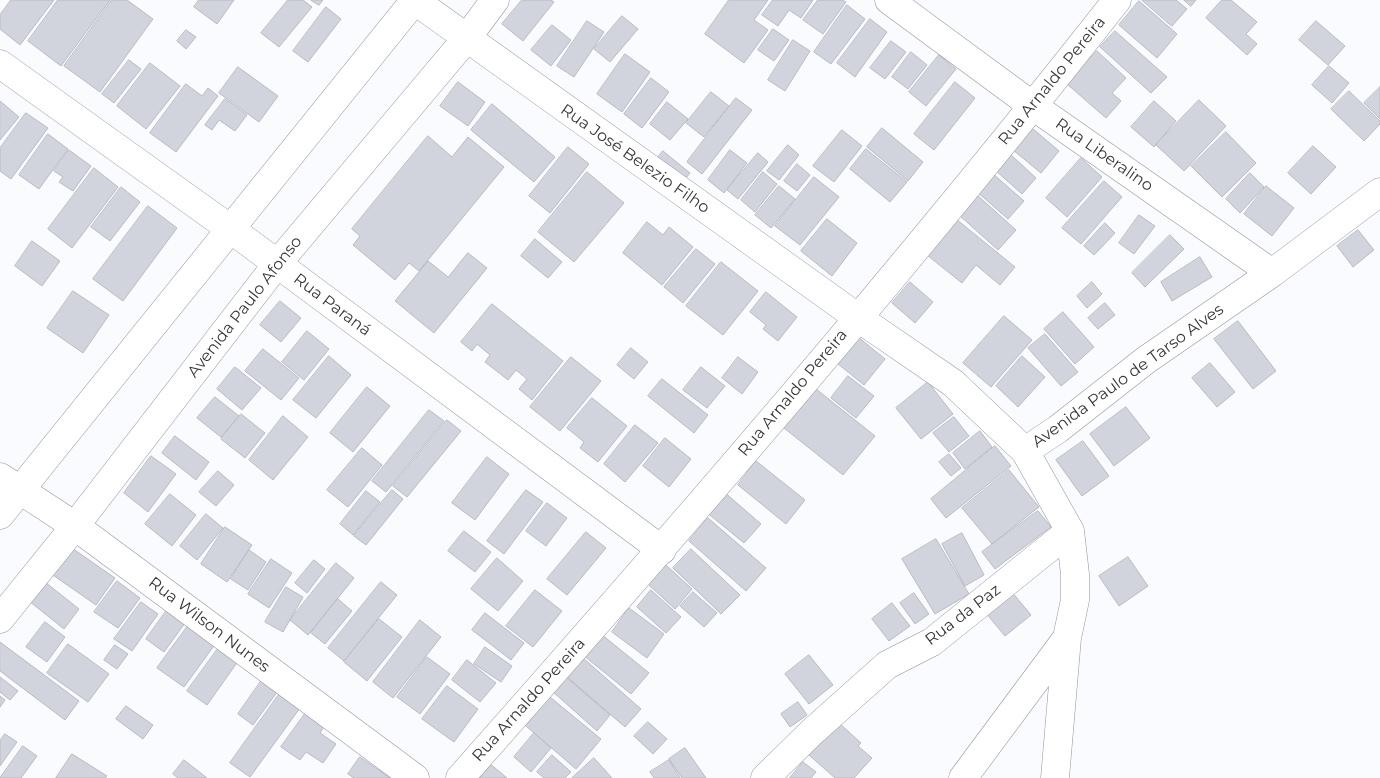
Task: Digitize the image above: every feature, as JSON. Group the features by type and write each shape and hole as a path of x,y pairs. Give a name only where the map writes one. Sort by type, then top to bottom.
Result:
{"street":[{"name":"Rua José Belezio Filho","path":"414,0 857,317"},
{"path":"0,515 10,483 232,230 414,0"},
{"name":"Avenida Paulo Afonso","path":"0,619 75,526 277,264 466,39 495,0"},
{"name":"Rua Liberalino","path":"889,0 1034,106 1272,273"},
{"name":"Rua Arnaldo Pereira","path":"460,778 662,550 1034,106 1117,0"},
{"name":"Rua Paraná","path":"0,64 232,230 662,550"},
{"name":"Avenida Paulo de Tarso Alves","path":"857,317 953,383 1025,451 1058,429 1146,360 1272,273 1380,192"},
{"path":"1025,451 1070,532 1075,574 1075,600 1068,638 1054,778"},
{"name":"Rua Wilson Nunes","path":"10,483 75,526 415,778"},
{"name":"Rua da Paz","path":"765,778 813,731 887,665 932,642 1070,532"},
{"path":"963,778 1068,638"}],"building":[{"path":"11,0 54,0 20,45 0,29 0,15"},
{"path":"58,0 110,0 61,66 28,41"},
{"path":"112,0 127,0 153,19 100,92 64,66"},
{"path":"199,0 234,0 217,24 194,7"},
{"path":"288,0 303,0 312,7 279,47 261,33"},
{"path":"311,0 323,0 319,5"},
{"path":"522,0 551,0 554,2 523,41 502,24"},
{"path":"729,0 768,0 754,20 768,30 744,63 705,34"},
{"path":"773,0 813,0 801,18 789,10 778,26 762,15"},
{"path":"818,0 842,0 846,2 823,34 803,20"},
{"path":"1142,0 1176,0 1187,9 1172,26"},
{"path":"1184,0 1196,0 1191,6"},
{"path":"1222,0 1231,0 1257,22 1246,34 1257,44 1247,55 1206,18"},
{"path":"1139,1 1177,34 1157,58 1119,25"},
{"path":"847,5 865,19 831,64 814,52"},
{"path":"326,7 341,19 308,62 293,51"},
{"path":"622,16 638,29 610,62 594,49"},
{"path":"870,19 887,32 855,77 837,63"},
{"path":"587,21 604,32 574,77 557,66"},
{"path":"1316,21 1345,46 1328,65 1299,40"},
{"path":"552,25 571,40 551,66 531,50"},
{"path":"773,29 789,40 774,61 758,50"},
{"path":"186,30 196,37 186,49 177,41"},
{"path":"1115,31 1167,77 1151,93 1100,47"},
{"path":"793,40 810,51 785,91 768,80"},
{"path":"891,41 906,52 885,79 870,68"},
{"path":"1097,51 1126,78 1112,93 1121,101 1106,118 1067,84"},
{"path":"911,52 927,65 908,89 892,77"},
{"path":"625,54 650,72 622,112 597,94"},
{"path":"939,55 956,69 926,106 909,92"},
{"path":"129,60 141,69 114,103 102,94"},
{"path":"150,63 180,86 146,129 117,106"},
{"path":"1329,66 1349,83 1332,103 1312,85"},
{"path":"238,67 278,96 259,122 219,93"},
{"path":"651,78 669,92 642,128 624,114"},
{"path":"458,82 485,102 468,126 440,106"},
{"path":"955,82 975,98 934,150 914,134"},
{"path":"186,84 202,96 208,88 218,96 176,152 150,133"},
{"path":"1380,87 1380,119 1364,103"},
{"path":"1349,91 1380,121 1380,124 1364,141 1331,109"},
{"path":"711,92 729,106 704,137 686,123"},
{"path":"736,98 752,110 702,174 687,162"},
{"path":"225,99 247,115 235,131 219,120 212,130 205,125"},
{"path":"1199,100 1226,126 1184,171 1156,145"},
{"path":"0,101 19,117 0,140"},
{"path":"1154,101 1176,121 1154,147 1131,127"},
{"path":"667,102 688,119 670,140 650,124"},
{"path":"492,104 555,157 534,182 471,130"},
{"path":"26,113 48,128 11,179 0,171 0,148"},
{"path":"882,128 923,162 908,181 867,147"},
{"path":"1032,128 1059,151 1041,173 1013,150"},
{"path":"842,130 862,146 834,182 813,166"},
{"path":"1226,132 1256,163 1222,197 1191,166"},
{"path":"48,134 68,149 39,189 19,175"},
{"path":"428,136 452,157 468,137 504,167 419,271 409,263 395,280 353,245 360,236 352,229"},
{"path":"788,145 799,155 779,180 767,171"},
{"path":"1313,146 1336,167 1311,194 1288,173"},
{"path":"568,147 589,164 550,213 529,196"},
{"path":"866,149 907,182 890,202 850,169"},
{"path":"69,150 91,166 73,191 59,182 63,177 54,171"},
{"path":"730,150 747,163 724,193 708,180"},
{"path":"663,151 690,173 678,188 651,166"},
{"path":"758,153 768,162 738,199 727,190"},
{"path":"1010,154 1036,178 1022,194 995,170"},
{"path":"1081,158 1102,177 1067,217 1046,198"},
{"path":"797,164 810,175 797,191 784,181"},
{"path":"94,168 118,187 72,248 48,229"},
{"path":"587,172 624,203 574,262 538,232"},
{"path":"763,172 777,184 755,212 741,200"},
{"path":"992,173 1024,201 1008,219 976,191"},
{"path":"1250,173 1264,187 1240,213 1226,199"},
{"path":"814,177 839,197 800,245 775,226"},
{"path":"1104,181 1122,197 1081,244 1062,228"},
{"path":"779,186 795,199 771,228 755,215"},
{"path":"1266,186 1294,208 1272,236 1244,214"},
{"path":"121,187 140,202 110,241 91,227"},
{"path":"977,195 1016,230 998,250 959,215"},
{"path":"148,206 177,228 123,301 93,279"},
{"path":"1139,215 1155,226 1134,254 1119,243"},
{"path":"827,219 857,243 832,276 801,251"},
{"path":"956,219 1015,267 1000,285 976,265 962,283 927,255"},
{"path":"647,222 663,235 669,227 693,247 662,285 623,253"},
{"path":"1105,223 1115,233 1094,255 1084,246"},
{"path":"1358,230 1374,250 1353,267 1337,246"},
{"path":"1170,235 1184,249 1145,287 1132,273"},
{"path":"535,239 562,262 548,278 521,256"},
{"path":"32,241 60,261 42,286 15,266"},
{"path":"696,249 715,264 683,303 664,287"},
{"path":"468,253 487,268 434,333 395,301 428,261 448,277"},
{"path":"1200,257 1212,277 1172,301 1161,282"},
{"path":"721,262 758,291 723,335 686,306"},
{"path":"910,282 933,302 915,323 892,303"},
{"path":"1092,282 1102,294 1087,308 1077,296"},
{"path":"73,291 109,315 83,353 47,328"},
{"path":"766,292 797,317 778,341 763,329 766,325 750,312"},
{"path":"280,301 301,318 281,342 260,325"},
{"path":"1105,303 1115,315 1098,329 1088,318"},
{"path":"492,304 563,361 532,400 519,389 527,379 516,370 508,380 485,362 490,355 477,344 472,351 461,342"},
{"path":"1063,312 1094,347 1075,364 1044,329"},
{"path":"1004,316 1032,340 991,387 963,363"},
{"path":"1238,321 1276,371 1253,389 1214,339"},
{"path":"307,331 329,349 304,380 282,362"},
{"path":"1045,334 1078,372 1061,386 1028,348"},
{"path":"858,337 885,359 864,385 837,363"},
{"path":"631,348 648,362 634,379 617,365"},
{"path":"263,349 299,378 281,400 245,371"},
{"path":"329,356 351,375 316,418 293,400"},
{"path":"1022,356 1045,377 1018,407 996,386"},
{"path":"571,357 601,381 560,431 530,407"},
{"path":"738,357 758,372 742,394 722,378"},
{"path":"1210,363 1235,392 1217,407 1192,378"},
{"path":"235,367 261,388 242,410 217,389"},
{"path":"701,367 725,386 707,408 683,390"},
{"path":"848,376 874,396 856,418 831,398"},
{"path":"662,379 708,415 694,433 648,396"},
{"path":"928,382 953,414 921,439 896,408"},
{"path":"811,385 875,436 843,475 779,424"},
{"path":"367,387 390,406 353,452 330,433"},
{"path":"215,397 239,416 221,437 197,418"},
{"path":"592,398 627,426 598,462 580,448 584,442 567,428"},
{"path":"1126,407 1150,438 1114,466 1090,434"},
{"path":"429,410 444,421 386,492 372,481"},
{"path":"241,414 265,433 245,458 221,439"},
{"path":"283,416 308,437 273,480 249,460"},
{"path":"954,417 969,436 949,452 933,433"},
{"path":"447,420 461,431 407,497 393,486"},
{"path":"635,425 658,443 625,482 604,464"},
{"path":"980,431 992,447 965,469 953,453"},
{"path":"175,436 209,462 196,480 162,453"},
{"path":"665,438 691,459 669,487 643,466"},
{"path":"1083,441 1109,476 1082,496 1056,460"},
{"path":"995,446 1011,466 946,518 931,499"},
{"path":"362,448 382,465 348,507 327,490"},
{"path":"949,454 961,468 951,476 939,462"},
{"path":"151,456 176,474 148,512 124,493"},
{"path":"487,457 509,474 475,520 452,503"},
{"path":"756,461 805,500 786,524 738,485"},
{"path":"1009,470 1039,507 992,544 962,508"},
{"path":"218,471 234,485 216,506 199,492"},
{"path":"392,490 403,499 366,545 354,536"},
{"path":"526,490 543,502 504,554 487,541"},
{"path":"366,491 380,502 353,535 340,524"},
{"path":"723,491 761,524 744,543 705,511"},
{"path":"170,494 196,515 172,546 145,524"},
{"path":"547,503 567,518 546,546 526,531"},
{"path":"1038,511 1051,527 995,569 982,552"},
{"path":"206,514 223,528 197,560 180,546"},
{"path":"708,518 766,568 746,591 689,541"},
{"path":"225,527 252,545 227,582 201,564"},
{"path":"464,531 491,552 475,572 448,551"},
{"path":"586,532 606,548 567,595 547,579"},
{"path":"962,533 984,575 965,586 942,544"},
{"path":"936,539 969,594 935,614 902,559"},
{"path":"69,546 115,578 96,605 50,573"},
{"path":"691,549 740,595 721,614 673,568"},
{"path":"249,550 266,562 248,590 231,579"},
{"path":"1128,557 1148,586 1119,606 1099,576"},
{"path":"497,558 523,581 498,611 471,589"},
{"path":"271,559 292,573 269,608 248,594"},
{"path":"314,560 325,569 307,593 295,583"},
{"path":"336,563 354,578 308,635 290,620"},
{"path":"666,565 692,589 675,609 649,585"},
{"path":"117,581 140,598 118,628 94,612"},
{"path":"45,582 79,609 64,629 29,601"},
{"path":"381,582 397,595 344,661 328,648"},
{"path":"286,587 303,597 283,632 265,622"},
{"path":"535,590 562,611 533,647 506,626"},
{"path":"651,590 681,617 666,633 637,607"},
{"path":"1011,591 1031,615 1005,636 985,612"},
{"path":"693,592 717,613 704,627 680,606"},
{"path":"914,593 929,614 915,624 900,603"},
{"path":"338,599 352,611 325,644 311,633"},
{"path":"141,602 158,614 132,651 114,639"},
{"path":"892,603 910,626 889,641 872,619"},
{"path":"629,608 664,634 647,658 612,632"},
{"path":"167,610 185,623 164,652 146,639"},
{"path":"485,613 524,643 511,660 472,630"},
{"path":"379,619 402,637 367,681 344,662"},
{"path":"420,620 441,637 393,698 373,682"},
{"path":"45,622 65,637 47,662 26,647"},
{"path":"190,623 216,643 184,687 157,668"},
{"path":"601,634 649,673 631,694 583,655"},
{"path":"0,642 79,701 65,720 0,671"},
{"path":"68,644 109,674 88,702 47,673"},
{"path":"115,645 128,654 117,669 104,660"},
{"path":"220,646 239,660 207,705 187,691"},
{"path":"485,647 512,666 501,682 474,664"},
{"path":"809,655 833,685 809,704 785,674"},
{"path":"427,657 450,674 420,714 397,697"},
{"path":"583,658 641,709 625,727 567,677"},
{"path":"467,660 496,683 480,702 452,680"},
{"path":"565,676 610,715 597,731 552,691"},
{"path":"0,677 18,691 10,700 0,692"},
{"path":"264,677 280,688 253,725 238,714"},
{"path":"447,686 478,709 454,742 422,719"},
{"path":"280,693 300,708 250,777 230,763"},
{"path":"0,696 5,700 0,707"},
{"path":"550,697 601,739 576,769 526,726"},
{"path":"798,702 807,715 790,727 781,714"},
{"path":"312,704 330,717 320,733 336,744 323,763 306,752 300,760 281,747"},
{"path":"126,706 153,725 143,739 116,719"},
{"path":"648,722 667,739 653,754 634,736"},
{"path":"839,723 861,743 858,746 872,758 854,778 835,778 809,755"},
{"path":"534,733 551,748 531,772 514,757"},
{"path":"5,734 17,742 0,766 0,741"},
{"path":"23,746 37,756 21,778 0,778"},
{"path":"685,748 706,778 682,778 669,759"},
{"path":"72,754 107,776 105,778 56,778"},
{"path":"552,755 571,772 565,778 544,778 537,772"},
{"path":"360,757 390,778 354,778 348,774"},
{"path":"483,758 507,778 467,778"},
{"path":"594,758 612,778 572,778"},
{"path":"184,760 207,778 178,778 173,774"},
{"path":"669,760 680,778 654,778 650,772"},
{"path":"803,762 816,772 811,778 790,778"}]}
